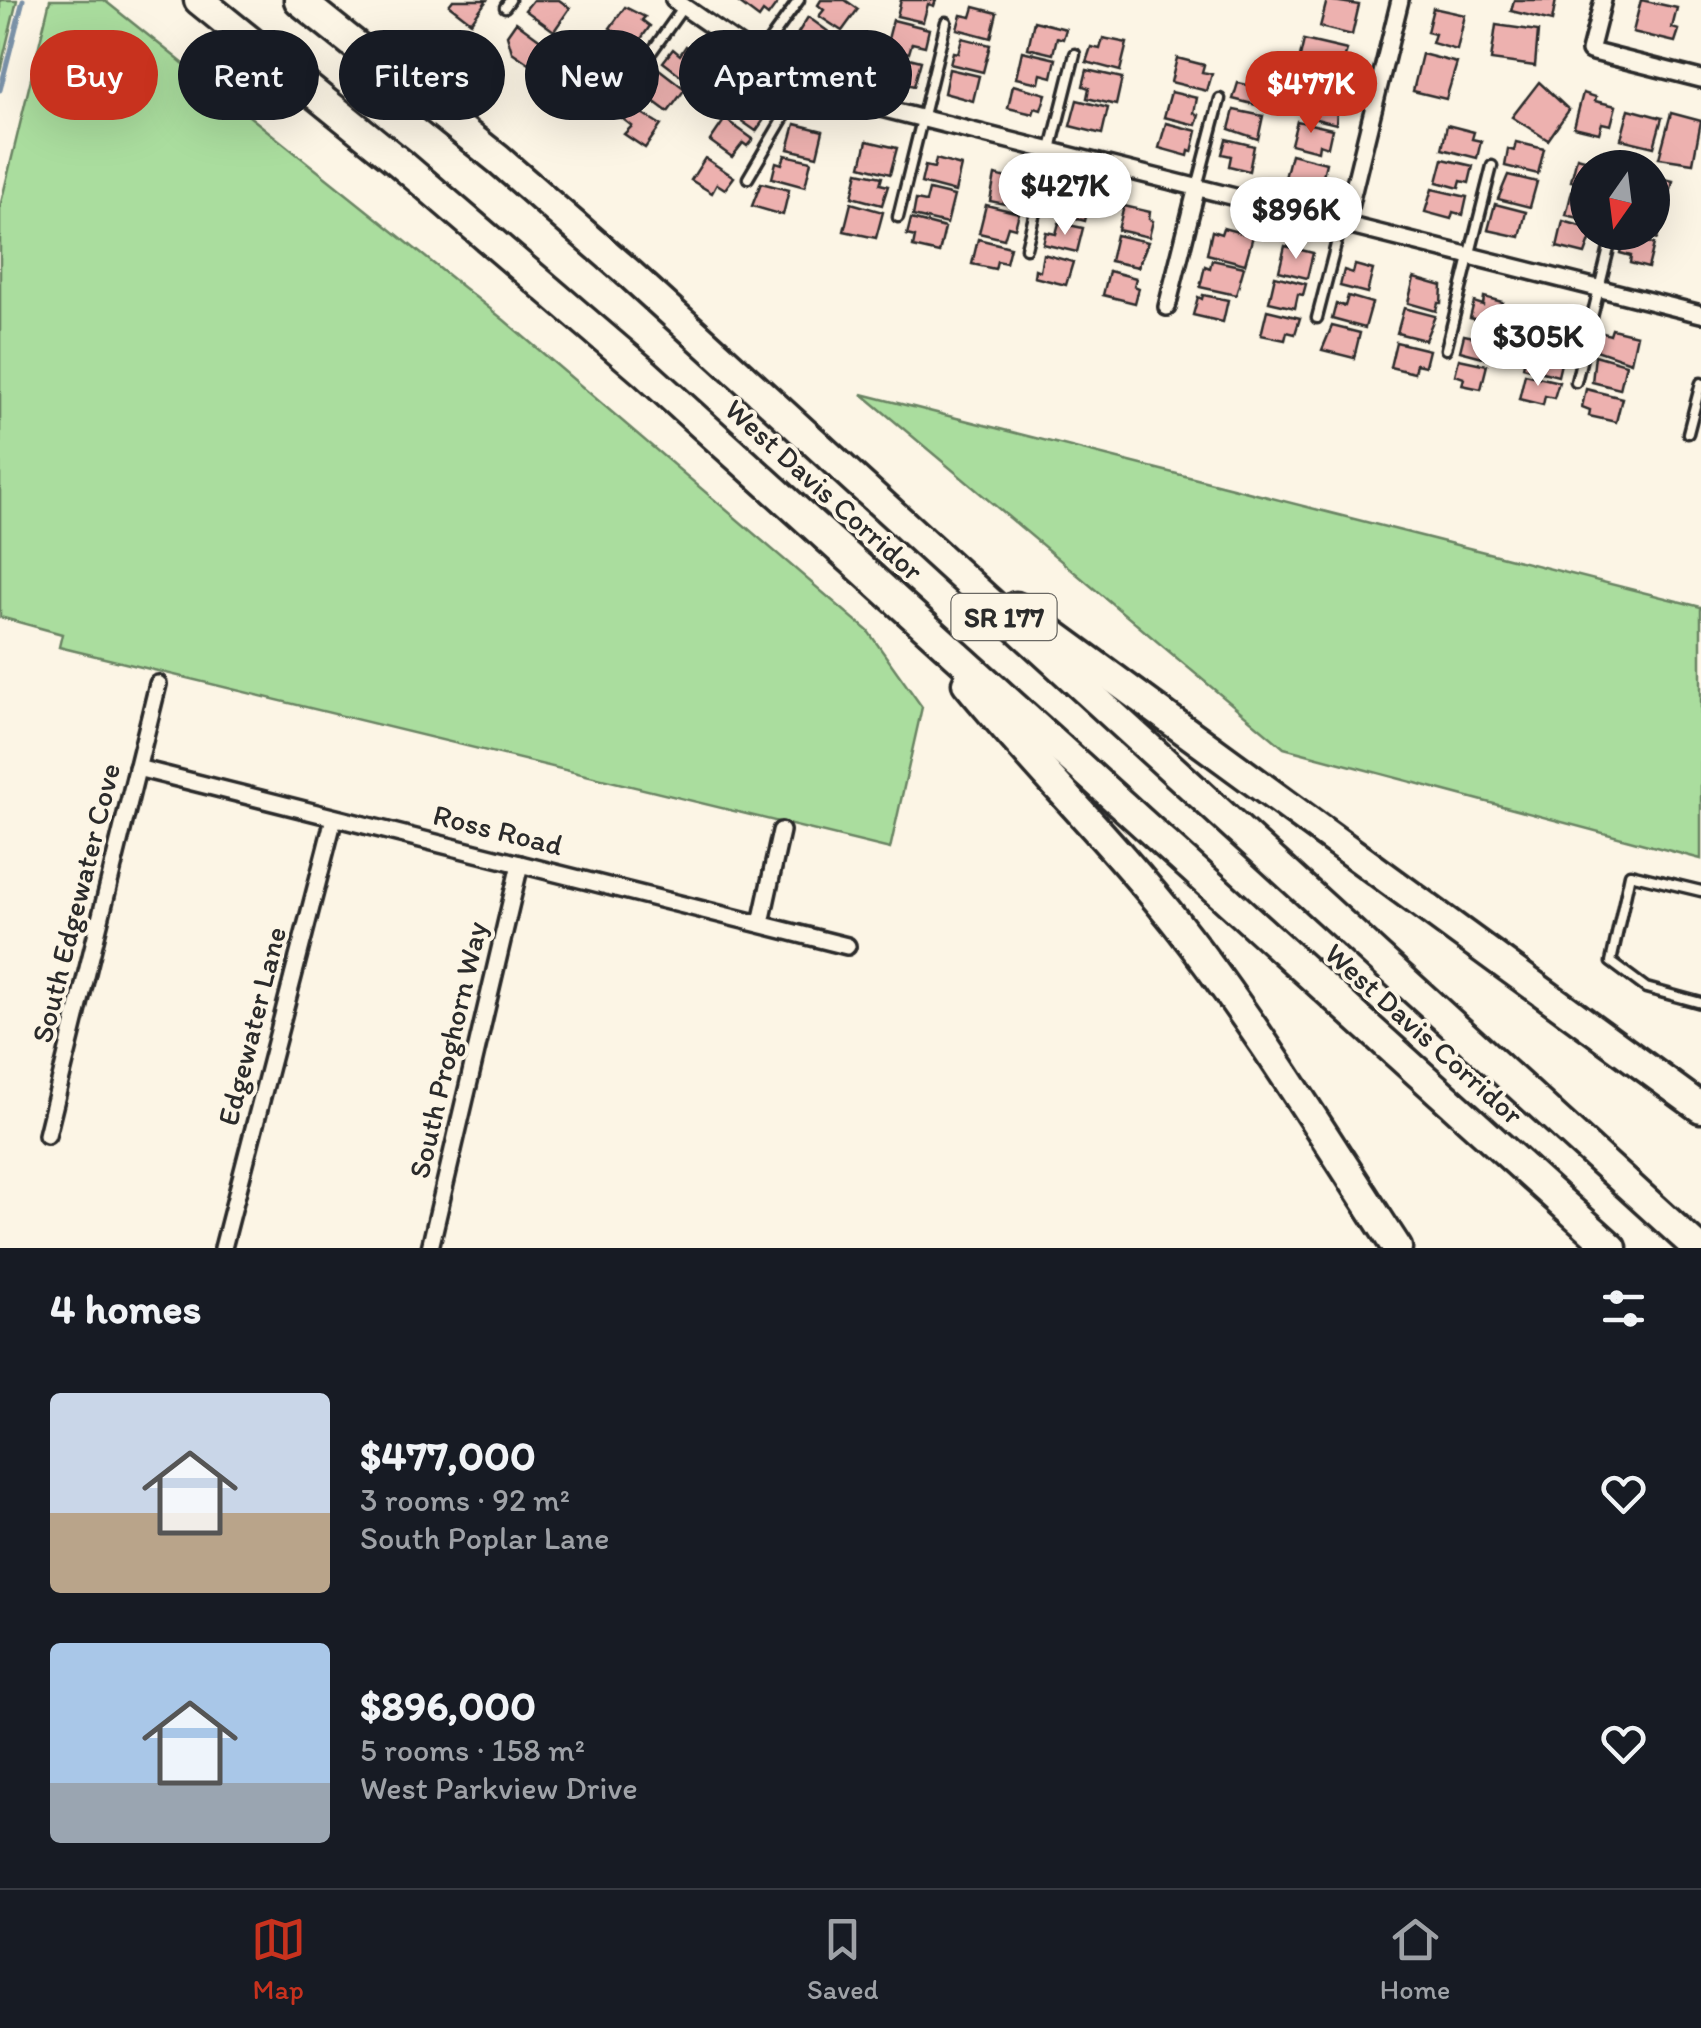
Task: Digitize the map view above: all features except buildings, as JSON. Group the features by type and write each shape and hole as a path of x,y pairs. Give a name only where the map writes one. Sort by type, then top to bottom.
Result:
{"highway":[{"name":"West Davis Corridor","path":"199,0 523,266 911,611 1612,1248"},
{"name":"West Davis Corridor","path":"299,0 566,217 1697,1248"},
{"path":"918,538 1701,1108"},
{"path":"911,611 1003,726 1122,856 1180,927 1248,1021 1397,1248"}],"street":[{"path":"1343,224 1400,0"},
{"path":"1603,0 1590,51 1701,79"},
{"path":"679,3 717,30"},
{"path":"912,116 1701,314"},
{"path":"1167,307 1197,187"},
{"name":"South Edgewater Cove","path":"48,1135 158,684"},
{"name":"Ross Road","path":"137,768 846,946"},
{"name":"Edgewater Lane","path":"223,1248 334,818"},
{"path":"761,923 781,831"},
{"name":"South Proghorn Way","path":"430,1248 520,864"}],"lane":[{"path":"777,30 799,0"},
{"path":"659,35 679,3"},
{"path":"898,217 946,22"},
{"path":"1026,248 1074,54"},
{"path":"1197,187 1220,99"},
{"path":"748,178 782,120"},
{"path":"1446,349 1492,166"},
{"path":"1318,318 1343,224"},
{"path":"1576,382 1608,250"},
{"path":"1688,433 1701,383"},
{"path":"1701,892 1630,874 1611,962 1646,988 1701,1003"}],"green space":[{"path":"0,0 17,0 0,71"},
{"path":"50,0 104,0 142,30 43,30"},
{"path":"158,43 178,59 178,120 254,120 504,320 868,631 922,707 890,849 59,647 62,634 0,617 0,207 30,83 30,120 158,120"},
{"path":"862,394 1701,607 1701,859 1284,748"}],"waterway":[{"path":"0,90 23,0"}]}
